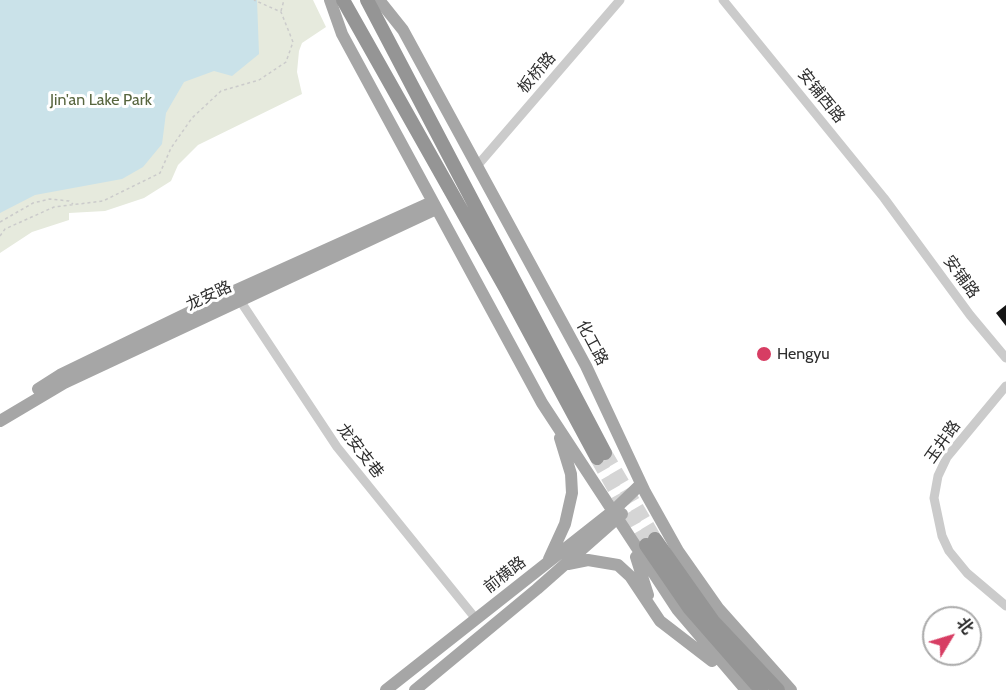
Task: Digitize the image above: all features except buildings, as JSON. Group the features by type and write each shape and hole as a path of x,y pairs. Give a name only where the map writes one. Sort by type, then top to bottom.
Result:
{"highway":[{"path":"343,0 601,455 367,0"},
{"path":"644,543 700,622 761,690"},
{"path":"644,543 778,690"}],"main road":[{"path":"330,0 342,34 434,206 555,423 615,515 644,543 677,609 746,690"},
{"name":"化工路","path":"379,0 403,30 586,366 643,488 696,579 745,640 791,690"},
{"name":"龙安路","path":"0,412 60,375 434,206"},
{"name":"龙安路","path":"0,421 64,383 237,296"},
{"path":"548,562 564,524 572,493 568,462 555,423"},
{"name":"前横路","path":"414,690 567,564 643,488"},
{"name":"前横路","path":"386,690 548,562 615,515"},
{"path":"644,543 651,604"},
{"path":"567,564 588,560 618,565 630,576 651,604 660,621 674,635 734,678"}],"street":[{"name":"板桥路","path":"477,166 620,0"},
{"name":"安铺西路","path":"723,0 895,212"},
{"name":"安铺路","path":"895,212 970,315 1006,358"},
{"name":"龙安支巷","path":"237,296 337,447 476,619"},
{"name":"玉井路","path":"1006,386 947,457 938,476 934,498 942,536 949,551 967,573 1006,606"}],"path":[{"path":"254,0 281,12"},
{"path":"0,236 5,229 54,207 103,201 160,173 171,148 192,118 221,91 259,81 286,62 293,42 281,12 284,0"},
{"path":"0,222 33,203 50,199 69,201 74,205"}],"green space":[{"name":"Jin'an Lake Park","path":"0,0 313,0 326,27 302,43 299,51 297,72 302,94 198,145 178,165 171,181 144,198 105,211 69,213 69,220 32,232 0,253"}],"water":[{"name":"Jin'an Lake Park","path":"0,0 257,0 259,54 232,76 214,71 184,82 166,113 162,144 143,167 122,179 35,195 0,213"}],"tunnel":[{"path":"605,453 655,539"},
{"path":"597,458 646,545"}],"place":[{"name":"Hengyu","path":"764,354"}]}
